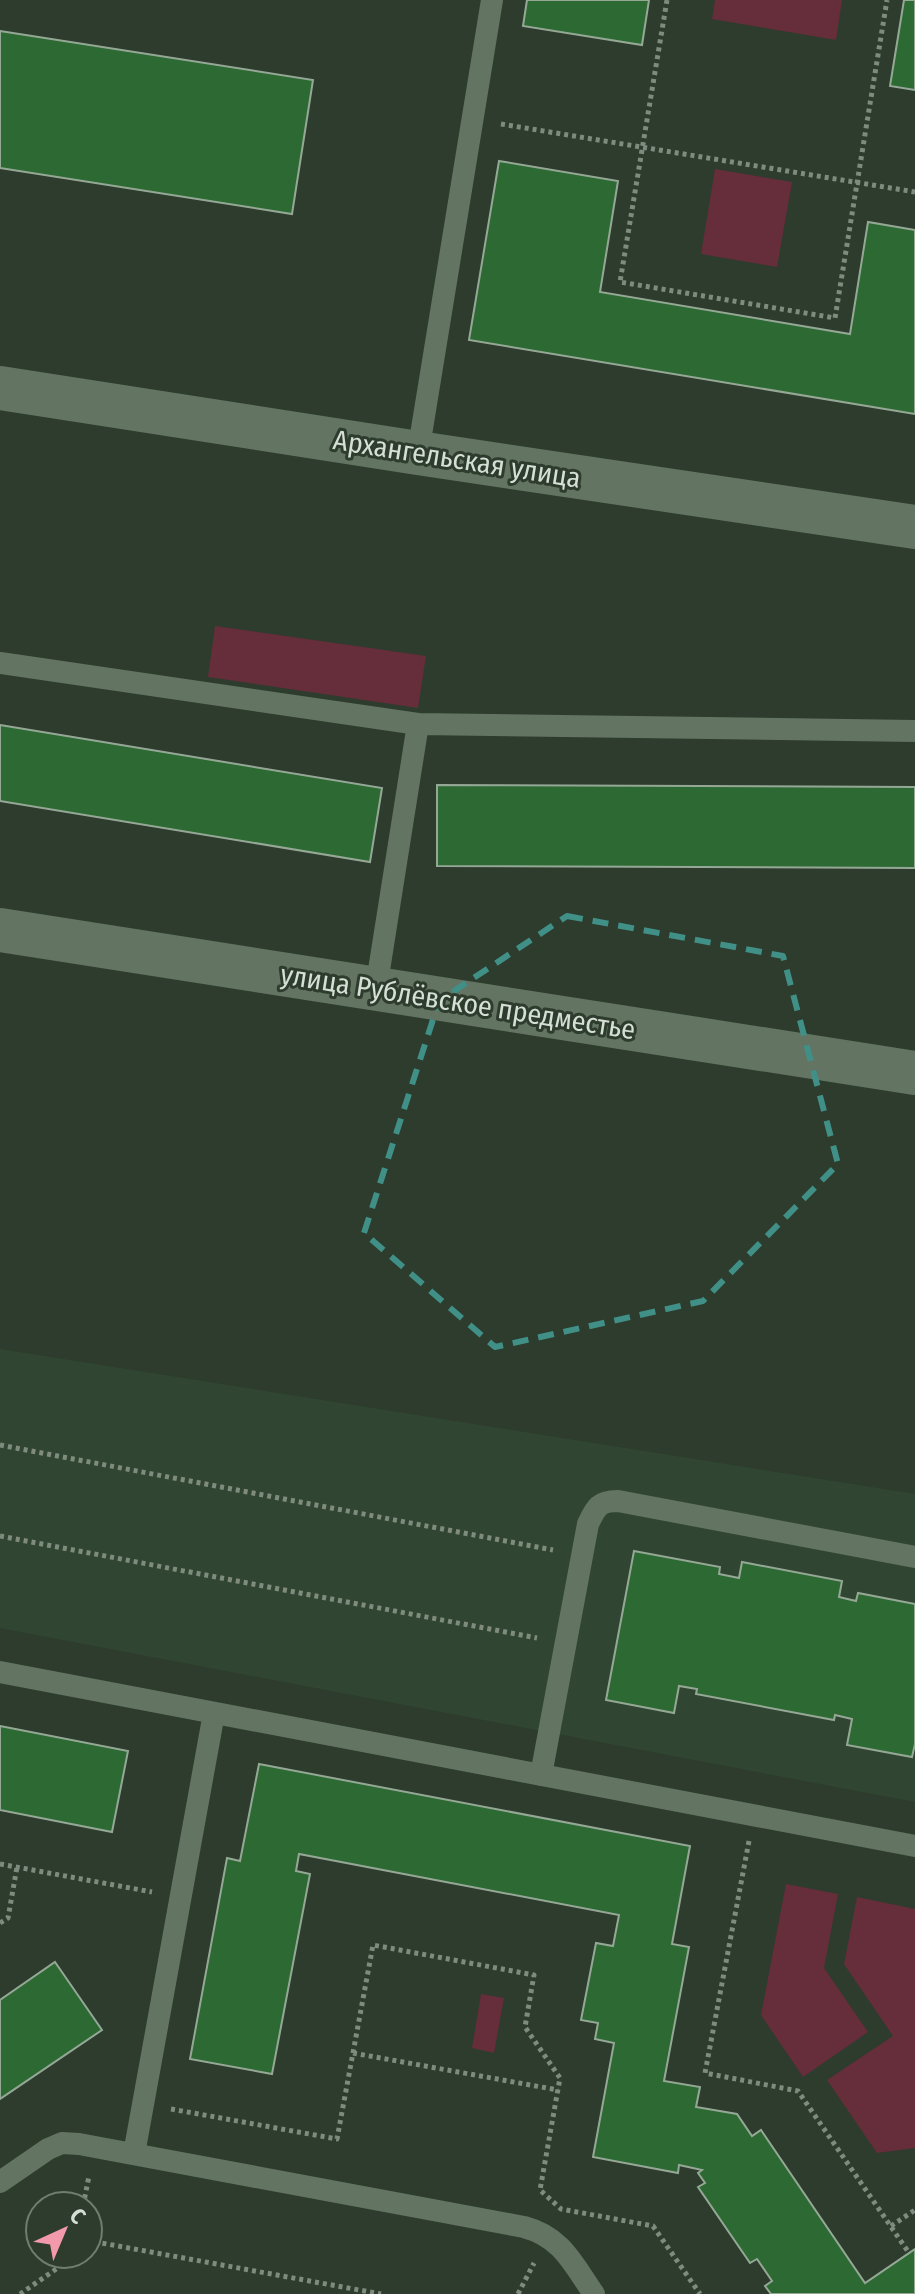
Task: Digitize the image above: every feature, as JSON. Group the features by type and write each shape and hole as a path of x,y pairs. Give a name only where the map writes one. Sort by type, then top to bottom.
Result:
{"street":[{"name":"Архангельская улица","path":"0,388 915,527"},
{"name":"улица Рублёвское предместье","path":"0,930 915,1073"}],"lane":[{"path":"418,453 492,0"},
{"path":"0,663 418,724 915,731"},
{"path":"376,989 418,724"},
{"path":"541,1775 588,1524 595,1510 606,1501 915,1557"},
{"path":"0,1672 915,1846"},
{"path":"134,2154 214,1713"},
{"path":"0,2182 62,2143 134,2154 541,2231 567,2255 594,2294"}],"path":[{"path":"667,0 620,282 835,318 887,0"},
{"path":"511,126 915,192"},
{"path":"0,1445 582,1555"},
{"path":"0,1536 566,1643"},
{"path":"754,1815 705,2073 798,2091 909,2253"},
{"path":"0,1864 180,1898"},
{"path":"0,1923 8,1918 17,1867"},
{"path":"143,2104 337,2139 373,1945 534,1975 525,2027 560,2078 540,2190 561,2209 653,2226 700,2294"},
{"path":"353,2053 558,2090"},
{"path":"891,2226 915,2210"},
{"path":"104,2243 381,2294"},
{"path":"20,2294 55,2270"}],"highlighted area":[{"path":"567,916 783,956 838,1164 703,1301 495,1347 364,1233 439,1001"}],"shaded area":[{"path":"715,0 842,0 836,40 712,19"},
{"path":"715,169 792,182 777,267 701,254"},
{"path":"215,626 426,656 418,708 208,677"},
{"path":"0,1349 915,1494 915,1802 0,1628"},
{"path":"786,1884 838,1894 824,1968 868,2032 803,2077 761,2015"},
{"path":"857,1897 915,1909 915,2148 877,2153 827,2080 893,2036 844,1964"},
{"path":"481,1994 504,1998 494,2053 472,2048"}],"building":[{"path":"527,0 649,0 642,45 523,26"},
{"path":"904,0 915,0 915,90 890,86"},
{"path":"0,31 313,80 292,214 0,168"},
{"path":"499,161 618,181 600,292 850,334 868,222 915,230 915,414 469,340"},
{"path":"0,725 382,788 370,862 0,801"},
{"path":"437,785 915,787 915,868 437,866"},
{"path":"634,1551 720,1567 719,1574 739,1578 742,1562 842,1581 839,1597 856,1601 858,1593 915,1604 915,1744 912,1757 847,1745 852,1719 835,1715 834,1720 696,1694 697,1689 679,1686 674,1713 606,1700"},
{"path":"0,1726 128,1751 112,1832 0,1810"},
{"path":"259,1764 690,1846 672,1944 689,1947 664,2081 700,2087 696,2107 737,2114 752,2136 761,2130 865,2283 915,2249 915,2294 771,2294 765,2286 772,2281 757,2259 750,2263 698,2187 705,2183 698,2173 702,2170 679,2165 678,2173 593,2157 614,2043 595,2039 598,2023 581,2020 596,1943 613,1946 619,1915 299,1854 296,1871 310,1874 272,2074 190,2059 227,1858 240,1861"},
{"path":"55,1962 102,2030 0,2099 0,2000"}]}
